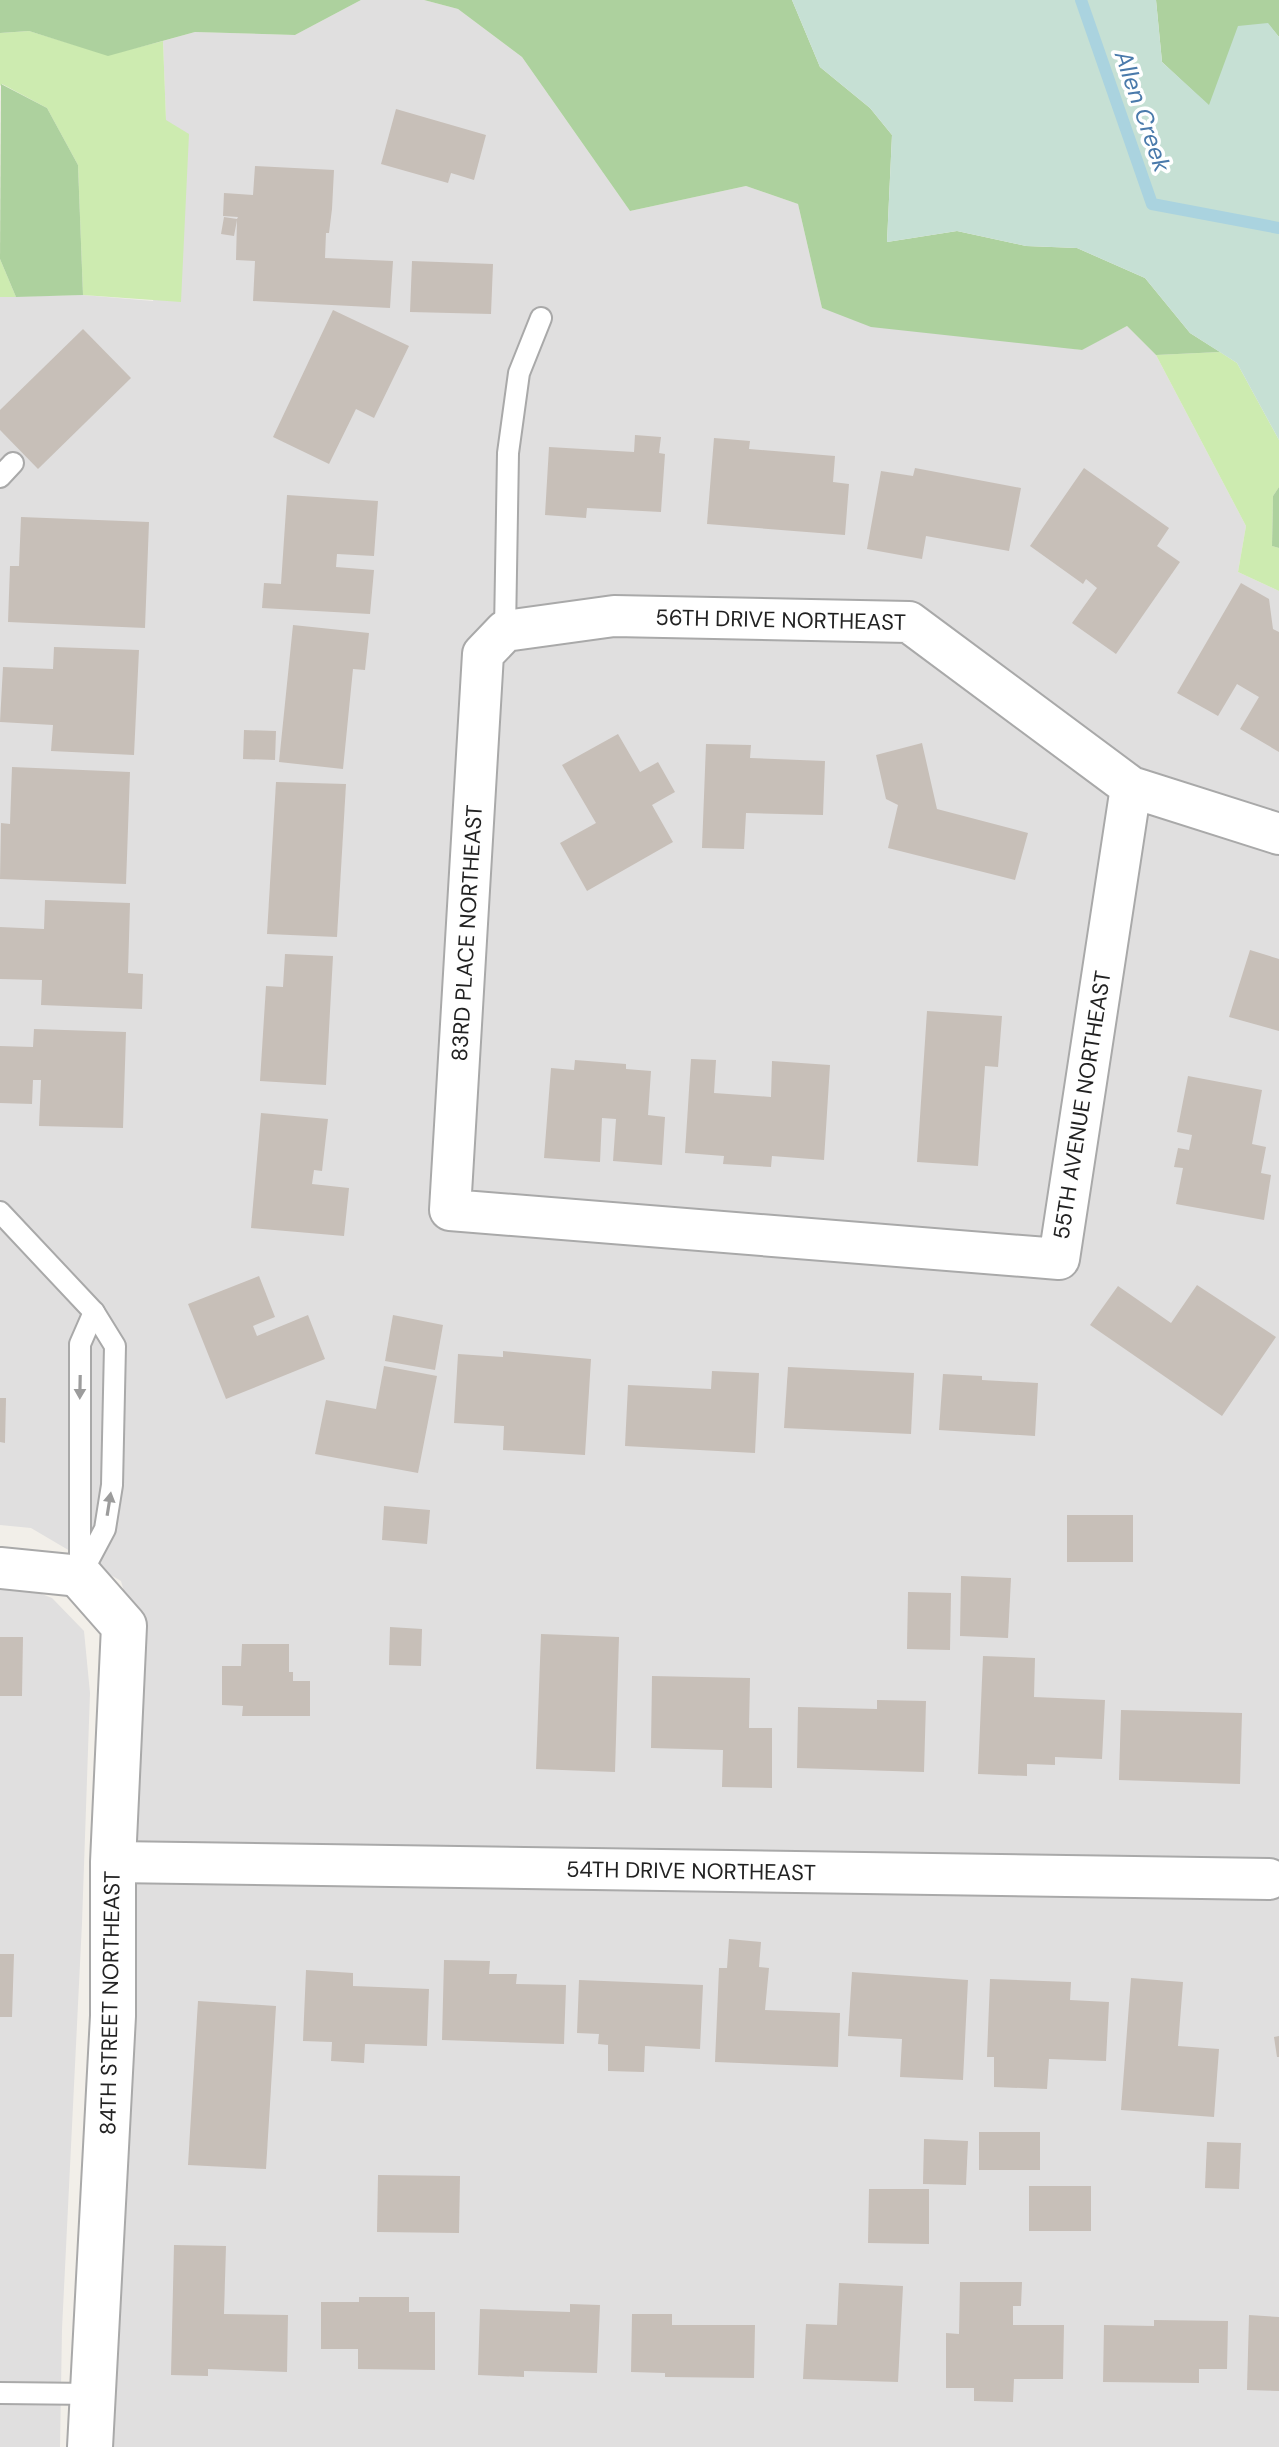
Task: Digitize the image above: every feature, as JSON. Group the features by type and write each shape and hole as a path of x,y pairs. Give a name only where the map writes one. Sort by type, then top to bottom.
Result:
{"street":[{"name":"56TH DRIVE NORTHEAST","path":"494,643 614,616 909,622 1131,787"},
{"name":"83RD PLACE NORTHEAST","path":"450,1210 494,643"},
{"path":"1131,787 1279,834"},
{"name":"55TH AVENUE NORTHEAST","path":"450,1210 1059,1259 1131,787"},
{"path":"0,1568 80,1576"},
{"name":"84TH STREET NORTHEAST","path":"80,1576 124,1626 113,1862 113,2016 90,2447"},
{"name":"54TH DRIVE NORTHEAST","path":"113,1862 1269,1879"}],"lane":[{"path":"494,643 508,453 519,373 541,318"},
{"path":"0,1212 94,1312 115,1346 112,1485 105,1529 80,1576"},
{"path":"80,1576 80,1344 94,1312"},
{"path":"0,2393 95,2394"}],"shaded area":[{"path":"361,0 424,0 458,9 522,57 630,211 746,186 798,204 822,308 1081,350 1127,326 1156,355 1246,526 1238,572 1279,591 1279,2447 110,2447 141,1651 121,1581 31,1528 0,1525 0,297 83,295 153,301 166,120 163,41 195,32 295,35"},
{"path":"0,1578 52,1598 84,1631 90,1693 62,2329 60,2447 0,2447"}],"green space":[{"path":"0,0 361,0 295,35 195,32 108,56 29,31 0,33"},
{"path":"424,0 792,0 820,67 870,108 892,135 887,242 957,231 1026,246 1077,248 1145,278 1190,333 1220,352 1156,355 1127,326 1082,350 871,327 822,308 798,204 746,186 630,211 522,57 458,9"},
{"path":"792,0 1156,0 1162,62 1209,105 1238,26 1268,23 1279,37 1279,440 1237,363 1190,333 1145,278 1077,248 1026,246 957,231 887,242 892,135 870,108 820,67"},
{"path":"1156,0 1279,0 1279,37 1268,24 1209,106 1162,62"},
{"path":"29,31 108,55 163,41 166,120 189,134 181,302 83,295 78,165 47,108 2,84 0,86 0,33"},
{"path":"1,84 47,108 78,165 83,295 16,297 0,259"},
{"path":"0,259 16,297 0,297"},
{"path":"1220,352 1237,363 1279,440 1279,487 1273,496 1272,546 1279,548 1279,591 1238,572 1246,526 1156,355"},
{"path":"1279,487 1279,548 1272,546 1273,496"}],"building":[{"path":"396,109 486,135 474,180 451,173 448,183 381,164"},
{"path":"255,166 334,170 325,258 393,261 390,308 253,301 255,261 236,260 237,220 234,236 221,234 224,217 238,217 223,216 224,193 253,195"},
{"path":"412,261 493,264 491,314 410,312"},
{"path":"333,310 409,346 374,418 356,409 329,464 273,437"},
{"path":"83,329 131,378 38,469 0,430 0,410"},
{"path":"635,435 661,437 659,453 665,454 661,512 587,508 586,518 545,515 549,447 634,452"},
{"path":"714,438 750,441 749,449 835,456 833,482 849,484 845,535 707,524"},
{"path":"915,468 1021,488 1009,551 926,536 922,559 867,549 881,471 913,476"},
{"path":"1084,468 1169,528 1157,546 1180,562 1116,654 1072,623 1097,588 1086,579 1083,584 1030,546"},
{"path":"287,495 378,501 374,556 337,554 336,567 374,570 370,614 262,608 264,583 281,584"},
{"path":"21,517 149,522 145,628 8,622 10,566 19,566"},
{"path":"1241,583 1269,599 1273,629 1279,632 1279,752 1240,729 1259,697 1237,684 1218,716 1177,693"},
{"path":"293,625 369,633 365,670 353,669 343,769 279,762"},
{"path":"54,647 139,650 134,755 51,751 53,725 0,722 3,667 53,669"},
{"path":"244,730 276,731 275,760 243,759"},
{"path":"618,734 640,772 658,762 675,792 652,805 673,842 587,891 560,843 596,823 562,765"},
{"path":"922,743 937,809 1028,833 1015,880 888,848 898,805 886,799 876,755"},
{"path":"706,744 751,745 750,758 825,761 823,815 746,813 744,849 702,848"},
{"path":"12,767 130,772 126,884 0,879 1,823 10,824"},
{"path":"276,782 346,784 337,937 267,934"},
{"path":"45,900 130,903 128,973 143,974 142,1009 41,1005 42,980 0,979 0,927 44,929"},
{"path":"1250,950 1279,959 1279,1031 1229,1017"},
{"path":"285,954 333,956 326,1085 260,1081 266,986 283,987"},
{"path":"927,1011 1002,1016 998,1067 985,1066 978,1166 917,1162"},
{"path":"34,1029 126,1032 123,1128 39,1126 41,1080 33,1080 32,1104 0,1103 0,1046 33,1047"},
{"path":"691,1059 716,1060 714,1093 771,1097 772,1061 830,1065 824,1160 772,1156 771,1167 723,1164 724,1156 685,1153"},
{"path":"575,1060 626,1064 626,1069 651,1071 648,1115 665,1117 662,1165 613,1161 616,1119 602,1118 600,1162 544,1158 551,1068 574,1070"},
{"path":"1188,1076 1262,1090 1252,1144 1266,1147 1261,1173 1271,1175 1264,1220 1176,1204 1183,1168 1174,1167 1178,1148 1189,1150 1192,1135 1177,1132"},
{"path":"261,1113 328,1119 322,1171 314,1170 312,1184 349,1188 344,1236 251,1228"},
{"path":"259,1276 275,1317 253,1326 257,1336 308,1315 325,1359 226,1399 188,1304"},
{"path":"1197,1285 1276,1337 1222,1416 1090,1325 1118,1286 1171,1323"},
{"path":"393,1315 443,1325 435,1370 385,1361"},
{"path":"503,1351 591,1359 585,1455 503,1450 504,1426 454,1423 458,1354 503,1357"},
{"path":"384,1366 437,1376 418,1473 315,1454 326,1400 376,1409"},
{"path":"788,1367 914,1373 911,1434 784,1428"},
{"path":"712,1371 759,1373 755,1453 625,1446 628,1385 711,1389"},
{"path":"943,1374 1038,1383 1035,1436 939,1430"},
{"path":"0,1398 6,1398 5,1443 0,1442"},
{"path":"384,1506 430,1510 427,1544 382,1540"},
{"path":"1067,1515 1133,1515 1133,1562 1067,1562"},
{"path":"961,1576 1011,1578 1008,1638 960,1636"},
{"path":"908,1592 951,1593 950,1650 907,1649"},
{"path":"390,1627 422,1629 421,1666 389,1665"},
{"path":"541,1634 619,1637 615,1772 536,1769"},
{"path":"0,1637 23,1637 22,1696 0,1696"},
{"path":"242,1644 289,1644 289,1672 293,1672 293,1681 310,1681 310,1716 242,1716 243,1706 222,1705 222,1666 241,1666"},
{"path":"983,1656 1035,1658 1034,1697 1105,1700 1102,1759 1055,1757 1055,1765 1027,1764 1027,1776 978,1774"},
{"path":"652,1676 750,1678 749,1728 772,1728 772,1788 722,1787 723,1750 651,1748"},
{"path":"877,1700 926,1701 924,1772 797,1768 798,1707 877,1709"},
{"path":"1121,1710 1242,1713 1240,1784 1119,1780"},
{"path":"729,1939 761,1942 759,1967 769,1968 765,2010 840,2013 838,2067 715,2062 719,1968 727,1968"},
{"path":"0,1954 14,1954 12,2017 0,2017"},
{"path":"444,1960 490,1961 489,1974 517,1974 516,1984 566,1985 564,2044 442,2040"},
{"path":"306,1970 353,1973 353,1986 429,1989 427,2046 365,2044 364,2063 331,2061 332,2042 303,2041"},
{"path":"852,1972 968,1980 963,2080 900,2077 902,2039 848,2036"},
{"path":"1131,1978 1183,1982 1178,2046 1219,2049 1214,2117 1121,2110"},
{"path":"990,1979 1071,1982 1070,2000 1109,2002 1106,2061 1049,2059 1047,2089 994,2087 994,2057 987,2057"},
{"path":"579,1980 703,1985 700,2049 645,2046 644,2072 608,2071 608,2045 598,2044 599,2034 577,2033"},
{"path":"198,2001 276,2006 266,2169 188,2165"},
{"path":"1279,2036 1279,2057 1277,2057 1274,2037"},
{"path":"979,2132 1040,2132 1040,2170 979,2170"},
{"path":"924,2139 968,2141 966,2185 923,2184"},
{"path":"1207,2142 1241,2143 1239,2189 1205,2188"},
{"path":"378,2175 460,2176 459,2233 377,2232"},
{"path":"1029,2186 1091,2186 1091,2231 1029,2231"},
{"path":"869,2189 929,2189 929,2244 868,2243"},
{"path":"174,2245 226,2246 224,2314 288,2315 287,2372 208,2369 208,2376 171,2375"},
{"path":"960,2282 1022,2282 1021,2306 1013,2306 1013,2325 1064,2325 1063,2379 1014,2379 1013,2402 974,2401 974,2388 946,2388 946,2333 959,2334"},
{"path":"839,2283 903,2286 898,2382 803,2379 806,2324 837,2325"},
{"path":"359,2297 409,2297 409,2312 435,2312 435,2370 358,2369 358,2349 321,2349 321,2302 359,2302"},
{"path":"570,2304 600,2305 597,2373 524,2371 524,2377 478,2375 480,2309 570,2312"},
{"path":"632,2314 672,2314 672,2325 755,2325 754,2378 665,2377 665,2373 631,2372"},
{"path":"1249,2315 1279,2317 1279,2391 1247,2390"},
{"path":"1154,2320 1228,2321 1227,2369 1199,2369 1199,2383 1103,2382 1104,2325 1154,2326"}],"waterway":[{"name":"Allen Creek","path":"1081,0 1152,204 1279,228"}]}
